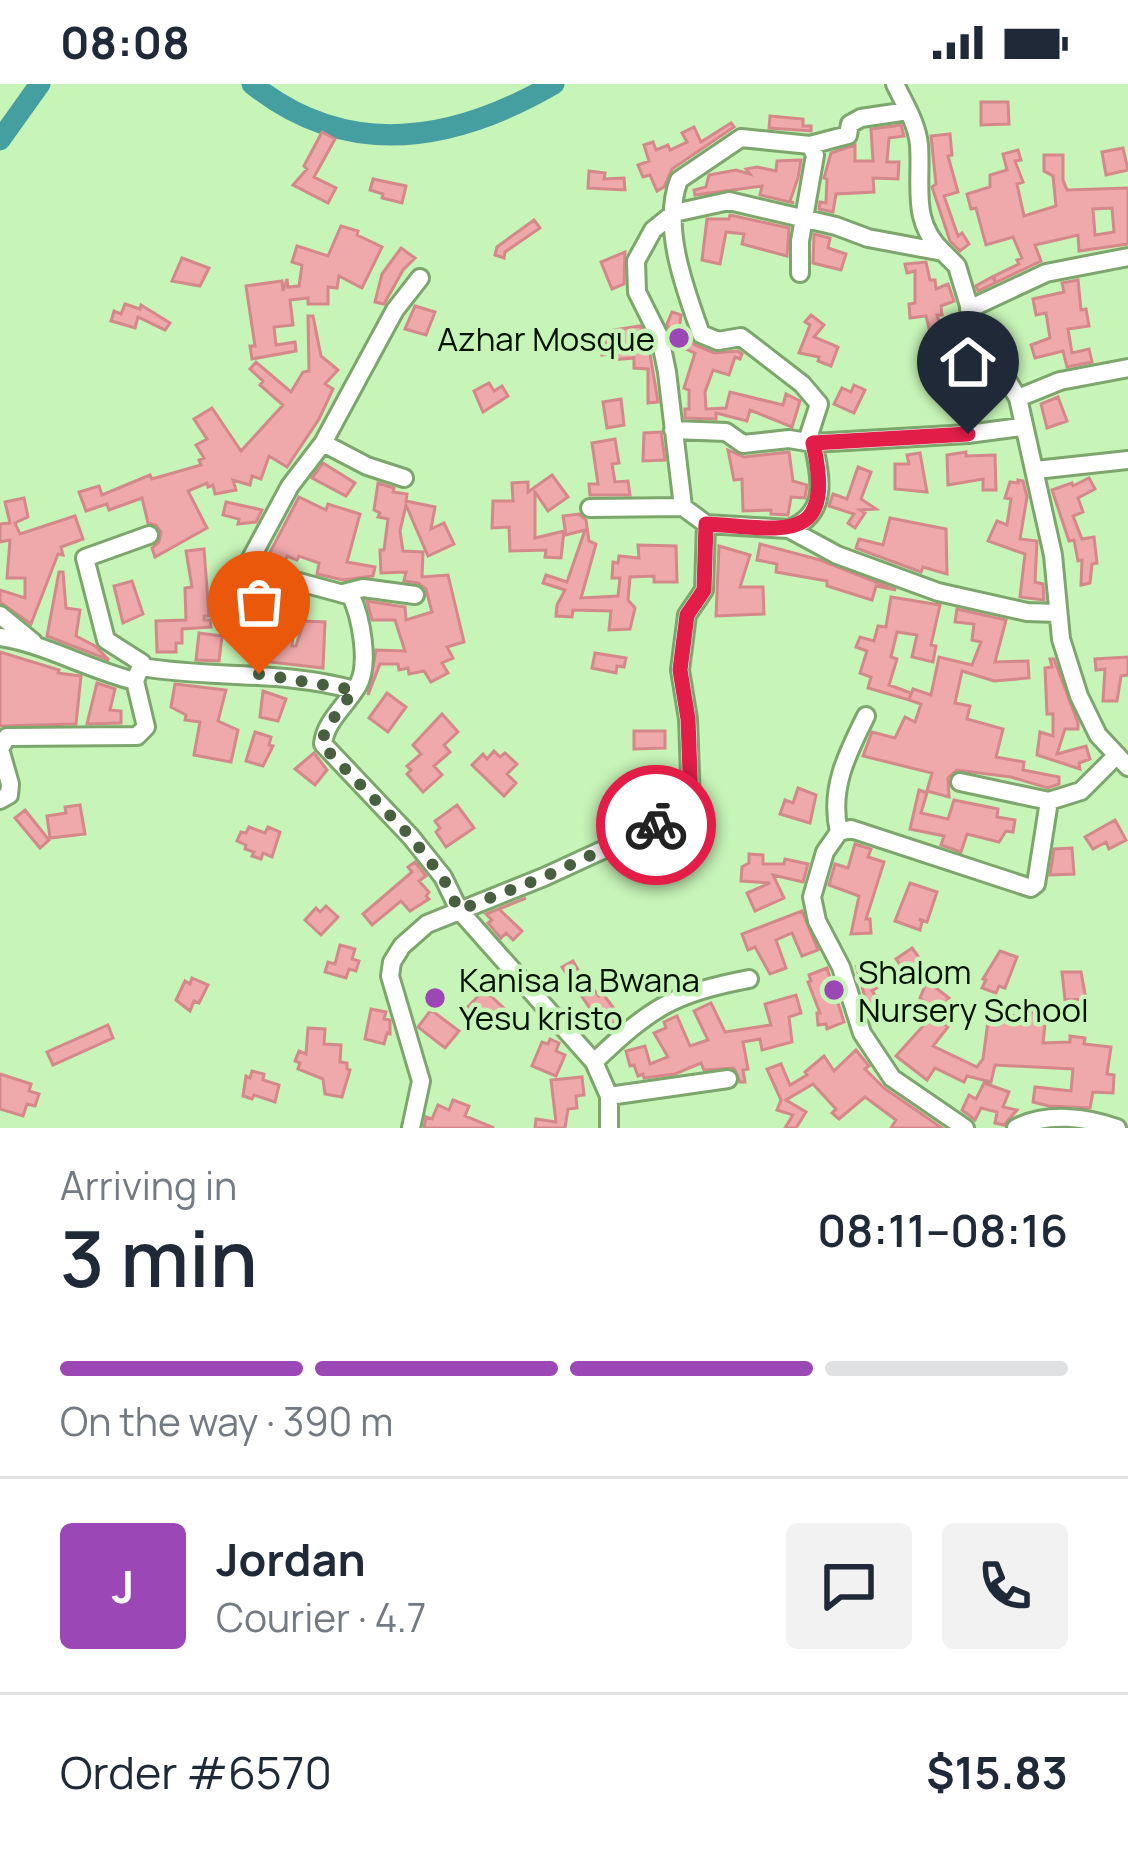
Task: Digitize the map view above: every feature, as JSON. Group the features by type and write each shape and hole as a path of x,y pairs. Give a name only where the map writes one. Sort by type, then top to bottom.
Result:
{"street":[{"path":"895,84 919,146 919,213 933,243 957,266 969,309 1001,376 1018,398 1053,555 1061,640 1085,711 1098,735 1122,761 1082,791 1049,801 960,782"},
{"path":"590,508 683,507 706,524 789,529 803,524 816,510 821,486 809,435 819,404 802,384 741,337 718,341 701,334 676,257 674,213 680,180 741,138 810,145 848,135 850,124 861,118 908,111"},
{"path":"800,273 803,218 815,154 810,145"},
{"path":"683,507 660,338 636,278 640,250 652,230 674,213 729,201 868,238 943,252"},
{"path":"969,309 1046,273 1128,257"},
{"path":"420,278 395,310 323,443 290,486 249,562 262,572 351,596 363,663 354,690 325,730 322,745 411,837 443,878 459,910 594,1062 609,1096 609,1128"},
{"path":"1018,398 1060,381 1128,368"},
{"path":"673,430 725,432 743,444 1022,427"},
{"path":"323,443 404,478"},
{"path":"1036,470 1128,460"},
{"path":"411,1128 421,1081 393,996 392,962 402,946 427,924 544,877 688,808 688,719 680,670 687,615 704,590 706,524"},
{"path":"789,529 837,555 938,592 1057,613"},
{"path":"0,800 9,795 1,749 7,737 143,733 147,721 138,674 140,658 106,640 85,558 149,535"},
{"path":"343,593 363,588 415,595"},
{"path":"0,615 44,650"},
{"path":"0,637 138,674 259,674 354,690"},
{"path":"839,832 835,815 838,783 844,758 866,716"},
{"path":"965,1128 892,1078 862,1033 812,897 825,852 839,832 851,829 1031,888 1036,884 1049,801"},
{"path":"594,1062 661,1005 693,990 749,979"},
{"path":"609,1096 728,1079"},
{"path":"1016,1128 1084,1118 1117,1128"}],"building":[{"path":"981,102 1008,102 1009,124 981,125"},
{"path":"770,116 803,119 803,126 811,126 811,131 769,128"},
{"path":"731,123 734,127 672,169 664,187 657,191 650,175 643,177 638,165 649,161 644,145 653,142 656,150 668,145 670,150 687,142 682,133 694,127 701,142"},
{"path":"901,125 904,136 889,138 887,162 899,162 898,179 873,178 874,192 836,194 833,212 819,209 820,202 826,203 824,178 831,153 855,145 855,161 873,161 871,129"},
{"path":"322,132 335,139 314,177 336,188 328,203 293,185 307,169 304,166"},
{"path":"950,134 952,155 948,156 958,192 944,196 958,236 962,233 969,244 960,251 950,241 932,187 936,184 931,136"},
{"path":"1123,148 1128,170 1106,175 1102,152"},
{"path":"1018,150 1021,160 1015,161 1023,182 1017,184 1024,216 1056,206 1053,176 1044,171 1044,155 1063,155 1067,190 1128,188 1128,244 1079,251 1078,235 1035,245 1041,261 978,291 976,286 992,277 995,281 994,276 1022,258 1013,237 986,245 967,194 990,187 990,175 1007,170 1003,154","holes":["1112,208 1114,232 1095,235 1093,209"]},
{"path":"801,160 790,201 794,203 760,195 762,186 695,195 694,190 706,187 709,175 736,170 750,174 746,169 757,167 776,171 777,161"},
{"path":"589,171 605,173 604,179 624,178 625,190 588,188"},
{"path":"373,179 406,186 402,203 370,190"},
{"path":"730,215 789,228 787,256 742,244 744,234 726,232 720,264 702,260 707,219 729,219"},
{"path":"534,220 540,228 505,252 504,258 495,255 497,247"},
{"path":"341,226 382,247 362,288 339,276 337,288 328,287 328,304 308,304 308,298 290,300 293,325 274,327 276,345 295,342 296,351 252,359 250,346 255,346 246,286 282,281 283,291 287,279 288,287 299,286 302,265 292,262 297,246 328,256"},
{"path":"814,234 830,238 828,248 846,254 841,270 813,263"},
{"path":"401,248 415,258 384,304 375,302 382,274"},
{"path":"625,252 624,284 612,289 601,262"},
{"path":"182,258 209,268 200,286 172,281"},
{"path":"926,262 936,289 948,284 954,301 941,306 942,315 937,315 944,338 932,341 926,316 910,318 915,271 907,273 905,264"},
{"path":"1078,280 1081,310 1086,309 1089,326 1068,329 1072,353 1089,349 1092,362 1067,367 1063,351 1035,358 1031,345 1050,338 1046,313 1036,315 1033,299 1064,292 1062,283"},
{"path":"125,304 140,309 141,305 170,323 165,330 138,317 135,328 111,321 114,311 121,314"},
{"path":"415,306 435,312 426,335 405,329"},
{"path":"672,312 681,315 679,330 695,345 714,353 742,354 740,359 735,357 729,375 713,370 705,392 706,409 726,408 730,392 783,405 786,394 800,401 792,427 750,410 747,421 716,413 716,419 685,418 689,390 684,388 695,353 674,344 667,324"},
{"path":"811,315 824,325 814,337 838,347 831,366 818,361 819,357 799,353 810,325 805,322"},
{"path":"308,316 313,316 321,356 338,370 325,384 333,389 319,419 287,467 269,456 261,479 252,476 250,485 233,480 236,490 215,494 213,485 207,483 188,491 207,528 155,557 152,548 161,532 148,523 142,498 109,510 107,504 86,511 79,492 99,486 102,495 150,475 152,479 201,465 199,460 204,458 196,445 207,439 194,419 212,408 241,451 283,405 250,369 256,362 291,392 303,372 309,371"},
{"path":"640,326 648,342 658,402 648,403 648,369 634,368 634,358 610,360 610,354 602,355 607,331"},
{"path":"973,358 978,386 962,389 957,362"},
{"path":"489,383 494,391 502,386 508,396 483,412 474,391"},
{"path":"854,385 865,390 854,413 834,404 842,388 851,392"},
{"path":"1058,397 1067,421 1047,428 1041,404"},
{"path":"621,399 624,425 607,428 603,402"},
{"path":"661,432 665,460 643,461 644,433"},
{"path":"615,439 619,463 612,464 615,482 628,481 630,495 590,495 589,484 598,484 592,443"},
{"path":"728,450 744,457 789,452 793,481 807,485 805,498 791,497 788,515 743,511 742,479 734,480"},
{"path":"966,452 966,456 995,455 996,490 983,490 983,479 948,485 947,455"},
{"path":"920,453 927,492 895,489 895,464 909,464 907,455"},
{"path":"323,463 355,483 346,496 312,478"},
{"path":"858,467 871,472 861,499 876,509 860,510 865,513 855,528 848,523 854,514 829,506 833,494 847,499"},
{"path":"552,475 568,497 548,511 535,492 535,538 564,531 561,558 545,557 546,550 510,551 509,527 492,528 493,501 513,501 512,483 528,482 528,492"},
{"path":"1089,478 1095,489 1078,498 1083,512 1073,516 1082,539 1094,537 1097,563 1092,564 1090,583 1081,585 1082,560 1078,561 1074,540 1069,541 1052,490"},
{"path":"1023,481 1027,497 1020,539 1037,541 1035,582 1043,584 1044,600 1020,597 1025,554 988,541 997,521 1007,525 1011,499 1005,498 1010,482"},
{"path":"378,483 407,494 406,501 435,507 431,529 444,523 454,544 428,556 406,505 400,531 403,551 423,552 422,577 448,575 464,642 447,647 453,658 442,663 448,673 431,682 424,671 409,674 408,668 399,670 398,664 380,664 368,695 376,650 405,651 395,620 372,620 367,601 405,607 406,620 432,612 426,589 404,581 406,572 381,573 380,550 384,550 388,519 378,517 380,513 374,510"},
{"path":"299,497 326,510 328,504 360,514 347,562 375,567 373,576 343,580 317,574 319,563 299,556 297,560 287,556 284,565 266,560"},
{"path":"24,498 28,517 15,523 20,534 75,516 83,539 61,547 63,555 58,554 31,624 0,602 0,590 25,598 25,578 7,578 10,540 0,542 0,524 10,523 5,502"},
{"path":"226,502 262,510 256,522 238,524 239,519 223,515"},
{"path":"579,514 586,520 589,541 596,544 581,598 618,596 620,578 612,578 613,562 618,563 619,556 639,558 638,545 676,546 677,582 630,577 628,600 635,608 630,629 609,630 611,611 573,610 572,617 556,616 565,590 543,583 546,575 567,582 585,530 566,535 563,516"},
{"path":"890,518 946,529 947,574 923,567 921,572 856,548 859,539 883,545"},
{"path":"760,544 820,560 896,590 876,586 872,600 827,586 827,581 776,572 777,564 757,560"},
{"path":"719,546 750,555 740,587 763,587 764,614 716,616"},
{"path":"204,549 209,616 204,620 210,620 211,627 182,629 176,652 157,652 156,621 186,620 185,588 192,587 186,551"},
{"path":"59,572 63,572 66,608 80,610 76,636 109,660 47,636"},
{"path":"132,581 143,614 123,623 114,586"},
{"path":"239,584 296,594 292,646 296,646 304,621 325,622 323,668 270,662 279,609 258,608 256,617 234,614"},
{"path":"891,597 940,605 931,645 936,646 933,662 912,657 917,635 897,632 891,657 897,659 889,685 911,693 909,700 868,688 871,677 860,673 867,651 856,647 860,637 874,641 878,626 886,627"},
{"path":"957,609 1006,620 995,662 1028,661 1029,678 994,681 962,671 955,703 970,706 967,719 1003,729 996,757 1024,762 1023,770 1059,777 1059,784 1048,788 1011,777 957,770 948,778 949,797 927,791 932,773 863,756 872,732 895,738 905,717 915,722 921,704 909,700 913,689 931,695 939,657 972,665 981,642 972,640 974,624 955,622"},
{"path":"199,633 222,636 219,661 196,660"},
{"path":"0,652 58,673 81,676 76,724 0,726"},
{"path":"595,653 626,658 624,667 617,666 616,673 592,668"},
{"path":"1128,657 1128,675 1121,676 1117,701 1103,701 1105,669 1096,670 1095,659"},
{"path":"1050,659 1054,659 1078,723 1078,729 1065,729 1057,754 1086,746 1090,759 1079,763 1080,769 1037,755 1040,732 1053,736 1045,668 1052,667"},
{"path":"97,683 115,689 110,710 121,711 121,723 87,724"},
{"path":"175,684 226,690 218,721 238,730 231,762 194,755 200,722 185,720 186,715 171,707"},
{"path":"263,691 286,699 278,721 260,717"},
{"path":"387,693 406,707 388,732 369,718"},
{"path":"442,714 458,732 444,745 450,752 434,766 442,775 423,792 407,774 411,770 407,766 421,754 413,745"},
{"path":"634,731 665,731 665,748 634,749"},
{"path":"255,732 271,737 269,745 273,746 263,766 246,761"},
{"path":"494,751 500,757 505,753 517,764 507,774 516,783 504,796 472,765"},
{"path":"314,753 327,770 315,785 295,769"},
{"path":"667,776 673,798 668,804 624,826 615,794"},
{"path":"798,788 816,795 810,823 780,814 785,800 793,803"},
{"path":"919,790 927,793 921,813 948,819 954,800 998,809 997,817 1015,820 1013,832 1006,831 999,842 967,834 961,852 941,845 944,836 910,829"},
{"path":"80,805 85,834 50,838 47,816"},
{"path":"457,805 474,828 446,847 435,821"},
{"path":"25,810 49,840 40,848 15,818"},
{"path":"1115,820 1126,840 1109,849 1106,842 1093,849 1085,837"},
{"path":"249,827 280,832 272,857 252,856 254,852 237,841"},
{"path":"855,844 871,849 868,857 884,862 866,919 870,919 871,933 851,934 859,896 829,885 835,864 848,868"},
{"path":"1072,848 1074,874 1050,875 1054,849"},
{"path":"749,854 763,855 763,864 784,864 785,859 808,864 803,882 773,875 784,898 755,911 747,893 770,883 741,881"},
{"path":"415,862 426,876 419,881 429,899 410,911 401,901 372,925 363,914 412,872 408,867"},
{"path":"910,883 937,892 927,922 919,919 920,930 895,921"},
{"path":"526,898 499,909 522,931 513,940 506,933 501,938 486,914"},
{"path":"326,906 338,917 321,935 305,920 316,908 320,912"},
{"path":"802,911 818,950 802,956 792,933 776,940 786,968 770,974 755,947 748,950 742,934"},
{"path":"340,945 355,949 352,959 359,961 356,971 349,969 346,978 325,972 328,962 335,964"},
{"path":"912,948 926,967 909,978 896,959"},
{"path":"1000,951 1017,957 1005,988 999,986 996,993 982,988"},
{"path":"573,961 586,984 599,996 603,994 621,1018 606,1029 601,1023 596,1027 586,1014 591,1010 562,967"},
{"path":"856,965 862,976 874,968 883,984 872,991 883,1006 870,1015"},
{"path":"827,968 844,1022 827,1029 826,1024 818,1025 820,1013 808,982 809,975"},
{"path":"1062,972 1081,972 1086,999 1065,1000"},
{"path":"192,978 208,985 190,1011 176,1000 185,981 190,984"},
{"path":"927,981 949,998 937,1012 920,998"},
{"path":"484,990 505,1009 485,1031 464,1011"},
{"path":"796,995 801,1013 789,1017 792,1042 762,1050 760,1039 743,1042 748,1069 743,1070 745,1082 740,1082 734,1068 704,1070 701,1063 675,1074 644,1078 630,1066 626,1051 645,1046 650,1064 668,1057 654,1033 677,1016 690,1046 708,1040 694,1011 711,1003 725,1032 771,1025 765,1004"},
{"path":"371,1009 386,1012 384,1019 390,1020 384,1044 365,1039"},
{"path":"431,1010 459,1031 445,1048 418,1027"},
{"path":"1019,1011 1046,1014 1043,1043 1070,1042 1070,1036 1085,1038 1084,1044 1111,1047 1107,1074 1114,1075 1113,1093 1093,1092 1090,1108 1049,1106 1033,1102 1035,1087 1071,1091 1073,1069 995,1065 991,1082 967,1076 964,1082 935,1068 927,1080 896,1056 933,1015 948,1027 933,1046 977,1067 983,1059 989,1014 1019,1016"},
{"path":"108,1025 113,1038 53,1065 47,1052"},
{"path":"308,1028 325,1029 324,1044 341,1045 340,1062 350,1070 342,1097 325,1094 323,1079 298,1069 300,1063 295,1061 299,1051 306,1054"},
{"path":"550,1039 559,1043 556,1051 565,1055 556,1076 532,1066 542,1042 548,1044"},
{"path":"856,1050 869,1066 865,1069 884,1088 942,1128 891,1128 896,1120 865,1097 839,1119 813,1084 786,1100 806,1112 796,1128 785,1128 793,1115 777,1110 781,1100 767,1069 781,1064 790,1085 824,1056 834,1071"},
{"path":"252,1071 279,1085 275,1102 243,1096 246,1076 250,1078"},
{"path":"0,1074 31,1084 29,1091 39,1094 35,1106 27,1104 23,1116 0,1109"},
{"path":"582,1077 584,1095 576,1096 577,1108 568,1109 565,1128 535,1128 536,1119 556,1122 551,1080"},
{"path":"984,1083 1009,1092 1003,1107 1017,1110 1004,1125 995,1123 997,1112 981,1108 975,1120 962,1110 969,1095 976,1099"},
{"path":"453,1100 469,1106 465,1116 494,1128 424,1128 426,1117 432,1119 438,1105 449,1110"}],"waterway":[{"path":"0,140 40,84"},
{"path":"252,84 326,125 402,135 478,119 554,84"}],"way so far":[{"path":"259,674 354,690 325,730 322,745 411,837 443,878 459,910 656,825"}],"place":[{"name":"Azhar Mosque","path":"679,338"},
{"name":"Shalom Nursery School","path":"834,990"},
{"name":"Kanisa la Bwana Yesu kristo","path":"435,998"}],"route":[{"path":"656,825 682,814 691,801 688,719 680,670 687,615 704,590 706,524 789,529 803,524 816,510 821,486 813,443 968,434"}]}
